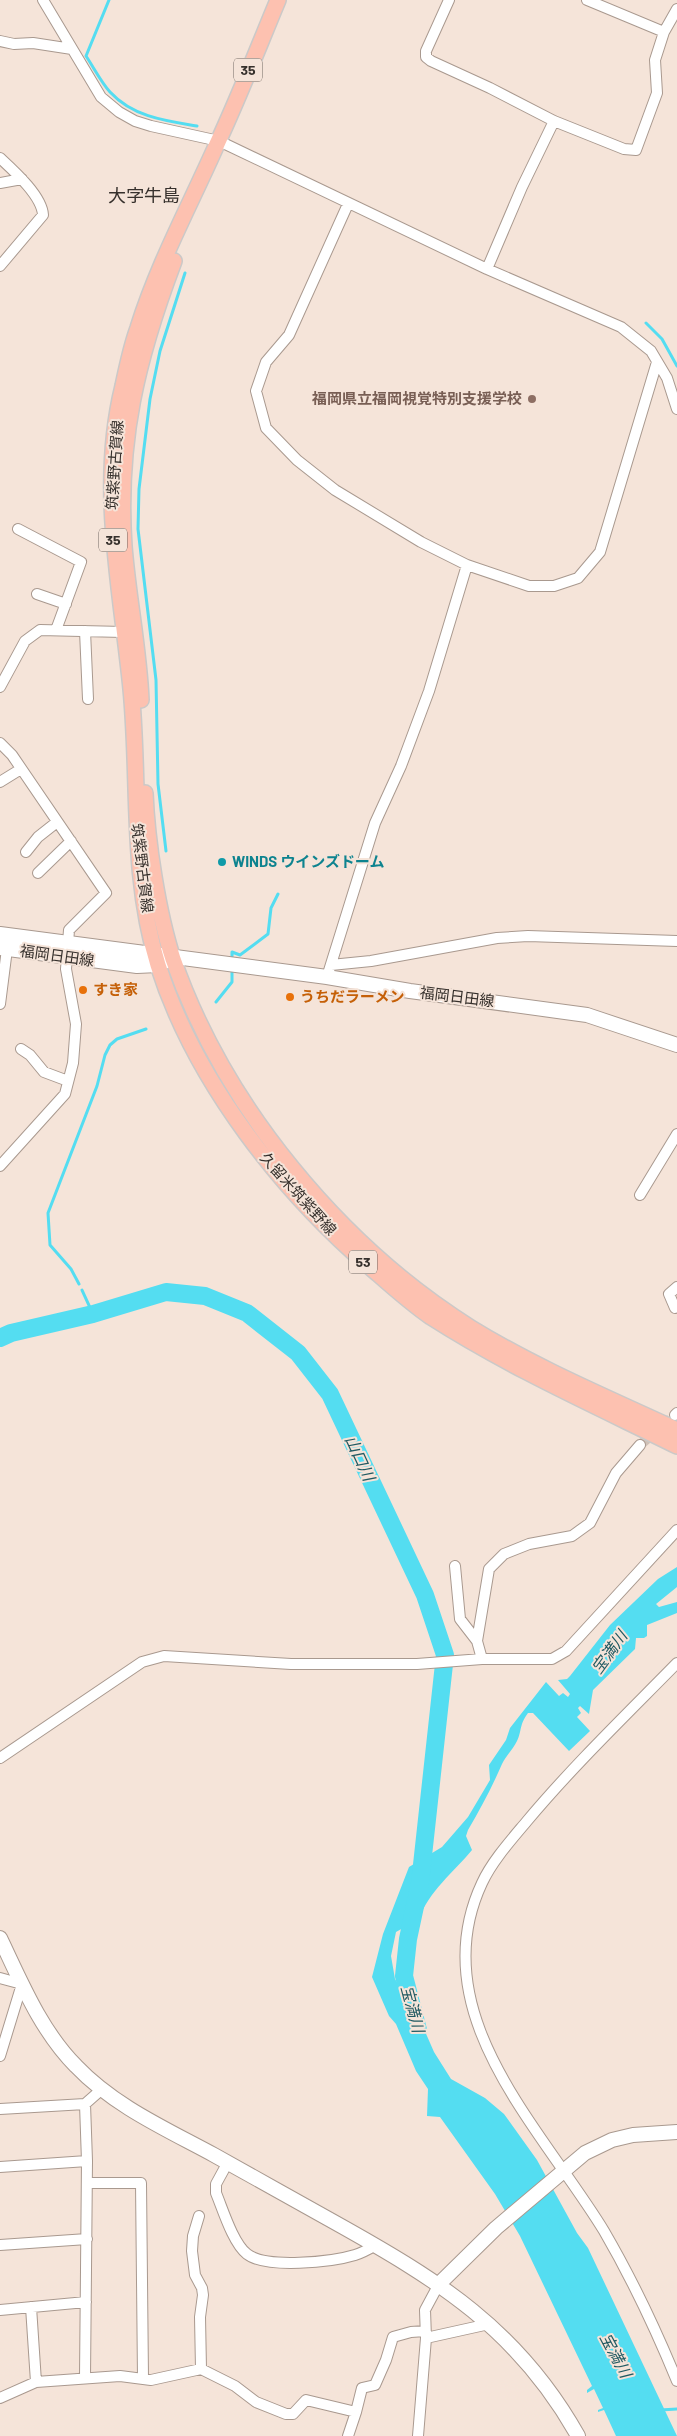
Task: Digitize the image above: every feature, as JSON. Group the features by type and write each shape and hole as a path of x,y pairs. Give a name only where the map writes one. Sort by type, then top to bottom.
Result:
{"main road":[{"name":"筑紫野古賀線","path":"157,960 142,880 135,817 131,690 111,527 113,453 119,401 137,328 151,292 219,141 278,0"},
{"name":"筑紫野古賀線","path":"173,958 153,863 146,812 140,674 124,547 124,465 135,382 152,322 219,141"},
{"name":"久留米筑紫野線","path":"173,958 208,1040 240,1097 289,1166 362,1243 435,1303 472,1328 578,1384 677,1430"},
{"name":"久留米筑紫野線","path":"157,960 191,1044 252,1141 316,1218 351,1252 427,1314 468,1339 523,1370 677,1446"}],"street":[{"path":"43,0 101,97 119,112 135,121 151,126 219,141 488,269 621,327 640,340 651,351 667,378 677,410"},
{"path":"449,0 426,56 431,61 490,88 554,121 624,149 636,150 657,94 655,60 664,32 677,9"},
{"path":"587,0 664,32"},
{"path":"0,41 14,44 33,43 72,49"},
{"path":"488,269 522,187 554,121"},
{"path":"0,158 22,179 43,208 43,215 0,266"},
{"path":"0,184 22,179"},
{"path":"348,204 289,335 266,362 256,391 266,428 297,460 335,490 421,542 467,565 529,586 554,586 578,578 600,552 657,362"},
{"path":"18,529 81,562 56,630"},
{"path":"329,971 375,823 401,766 428,691 467,565"},
{"path":"37,594 66,604"},
{"path":"0,687 25,641 40,630 123,632"},
{"path":"85,631 88,699"},
{"path":"0,743 21,768 106,893 69,930 67,951 76,1024 73,1063 65,1094 0,1166"},
{"path":"0,782 21,768"},
{"path":"26,852 38,838 58,822"},
{"path":"38,873 71,841"},
{"name":"福岡日田線","path":"0,934 137,966 157,960 173,958 329,971 587,1015 677,1045"},
{"path":"329,971 371,961 497,938 528,936 677,941"},
{"path":"0,1004 4,948"},
{"name":"福岡日田線","path":"4,948 67,951"},
{"path":"21,1048 30,1055 44,1072 68,1080"},
{"path":"640,1195 677,1134"},
{"path":"675,1308 669,1294 677,1287"},
{"path":"480,1660 478,1641 489,1569 504,1554 529,1544 572,1536 590,1523 616,1474 640,1445"},
{"path":"0,1758 142,1662 164,1656 291,1664 417,1664 480,1660 552,1659 566,1651 677,1530"},
{"path":"455,1566 460,1619 478,1641"},
{"path":"677,1663 559,1783 512,1839 482,1882 470,1919 464,1970 487,2048 507,2088 560,2173 604,2232 642,2304 677,2381"},
{"path":"0,1938 22,1984 60,2048 76,2067 102,2089 142,2116 376,2245 439,2284 489,2324 532,2368 565,2414 578,2436"},
{"path":"0,1978 22,1984"},
{"path":"0,2055 22,1984"},
{"path":"0,2109 85,2104 102,2089"},
{"path":"85,2104 87,2161 86,2378"},
{"path":"418,2436 426,2335 425,2310 439,2284 501,2224 585,2153 612,2140 633,2136 676,2134"},
{"path":"0,2167 87,2161"},
{"path":"228,2162 216,2184 216,2193 238,2245 247,2254 260,2261 273,2263 343,2258 358,2254 376,2245"},
{"path":"87,2183 141,2183 143,2378"},
{"path":"199,2216 192,2250 195,2275 202,2288 203,2295 200,2317 201,2369"},
{"path":"0,2245 87,2239"},
{"path":"0,2310 86,2302"},
{"path":"31,2307 36,2382"},
{"path":"348,2436 362,2388 375,2385 386,2360 393,2337 411,2332 426,2335 489,2324"},
{"path":"0,2398 36,2382 86,2378 143,2378 151,2380 201,2369 235,2386 256,2402 286,2414 293,2414 306,2400 356,2412"}],"water":[{"name":"宝満川","path":"677,1567 677,1587 656,1604 659,1607 677,1602 677,1613 647,1625 647,1636 636,1638 635,1649 593,1690 589,1714 580,1706 578,1708 581,1713 577,1717 590,1731 569,1751 533,1713 528,1713 523,1721 517,1741 502,1764 468,1830 466,1836 472,1850 435,1891 419,1919 396,1932 391,1956 395,1979 420,2020 434,2052 451,2079 485,2098 504,2114 537,2160 577,2233 588,2248 677,2436 616,2436 604,2410 598,2412 598,2410 603,2408 594,2389 587,2393 587,2390 592,2386 520,2236 495,2194 440,2117 427,2116 428,2089 416,2071 396,2024 389,2016 372,1977 383,1934 409,1867 442,1847 468,1817 490,1780 489,1765 506,1740 510,1728 546,1682 559,1696 563,1693 568,1697 570,1694 558,1680 567,1679 610,1625 658,1579"}],"waterway":[{"path":"109,0 86,56 104,84 119,100 139,112 162,120 197,126"},
{"path":"166,851 158,784 156,680 138,529 139,489 150,399 160,351 185,273"},
{"path":"646,323 662,339 677,366"},
{"path":"232,960 232,952 240,955 268,934 271,908 278,894"},
{"path":"216,1002 232,982 232,969"},
{"path":"79,1284 71,1269 50,1245 48,1213 97,1086 105,1055 110,1045 117,1039 146,1029"},
{"path":"82,1290 93,1314"},
{"name":"山口川","path":"0,1338 11,1333 93,1314 166,1292 205,1296 247,1313 298,1353 330,1394 425,1595 445,1655 420,1883 408,1939 404,1976 418,2030"},
{"path":"660,2410 677,2409"}],"tunnel":[{"path":"640,1445 675,1415"}],"place":[{"name":"福岡県立福岡視覚特別支援学校","path":"532,399"},
{"name":"WINDS ウインズドーム","path":"222,862"},
{"name":"すき家","path":"83,990"},
{"name":"うちだラーメン","path":"290,997"}],"district":[{"name":"大字牛島","path":"144,196"}]}
